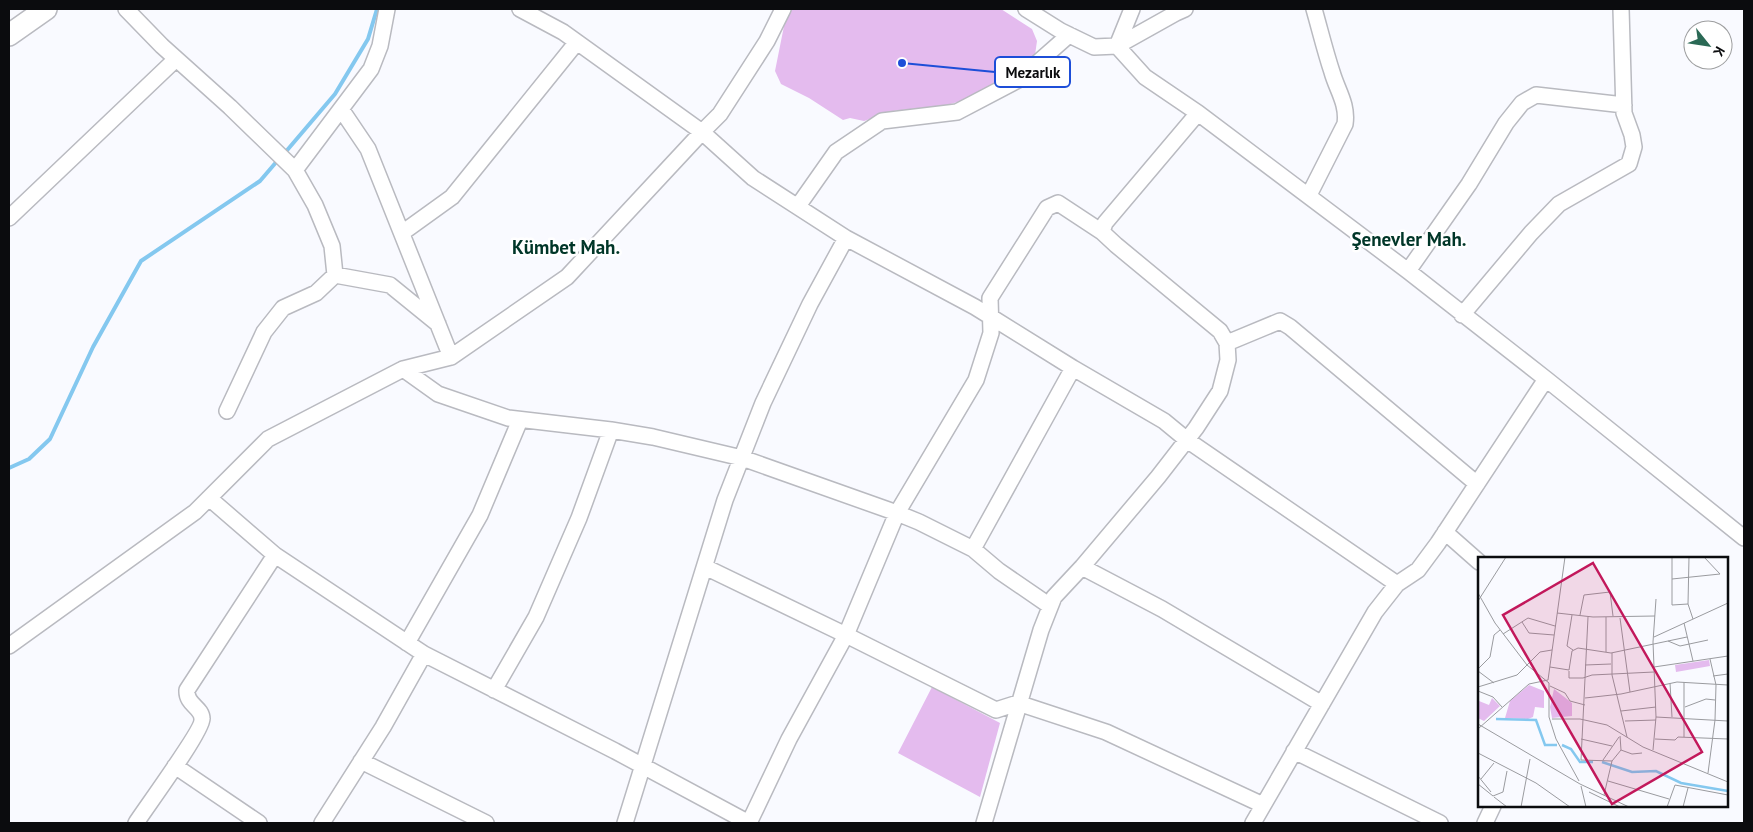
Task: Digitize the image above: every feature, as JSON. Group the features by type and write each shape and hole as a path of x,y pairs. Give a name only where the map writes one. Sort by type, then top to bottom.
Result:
{"highway":[{"path":"9,35 46,9"}],"street":[{"path":"126,9 176,59 230,107 291,167 315,205 332,246 335,275"},
{"path":"291,167 341,109 371,70 380,46 386,9"},
{"path":"520,9 563,32 702,132 753,178 846,238 990,316 1073,368 1164,421 1187,440 1397,584"},
{"path":"9,646 195,512 268,440 404,369 451,357 566,276 720,114 767,41 783,9"},
{"path":"1026,9 1069,35 1094,47 1117,46 1176,12 1185,9"},
{"path":"1117,46 1132,9"},
{"path":"1309,196 1345,124 1346,116 1344,101 1332,74 1314,9"},
{"path":"1462,315 1531,233 1559,204 1629,164 1634,147 1632,135 1624,114 1621,9"},
{"path":"798,206 836,152 882,121 957,112 1018,80 1069,35"},
{"path":"402,233 452,197 577,42"},
{"path":"1117,46 1145,77 1198,113 1408,271 1744,538"},
{"path":"9,218 176,59"},
{"path":"1408,271 1469,184 1506,123 1522,103 1536,95 1624,105"},
{"path":"341,109 368,149 451,357"},
{"path":"1102,232 1105,223 1198,113"},
{"path":"209,498 275,555 424,654 643,766 749,823 789,739 846,634 897,513 976,380 991,333 990,298 1047,208 1058,203 1102,232 1220,331 1227,343 1228,360 1220,391 1187,440 1158,477 1054,598 1041,630 984,823"},
{"path":"625,823 725,500 763,404 810,304 846,238"},
{"path":"335,275 390,285 438,324"},
{"path":"227,411 264,332 284,308 316,293 335,275"},
{"path":"1227,343 1280,321 1290,327 1477,484"},
{"path":"973,549 1073,368"},
{"path":"404,369 438,394 508,418 653,437 742,458 897,513 973,549 999,571 1050,606"},
{"path":"1253,823 1374,612 1397,584 1418,570 1546,379"},
{"path":"407,643 480,515 520,420"},
{"path":"494,690 536,617 579,518 611,430"},
{"path":"1445,532 1478,561"},
{"path":"136,823 202,723 201,714 188,700 187,690 275,555"},
{"path":"704,567 846,634 996,710 1018,704 1106,732 1263,805"},
{"path":"1082,567 1162,609 1322,704"},
{"path":"322,823 383,727 424,654"},
{"path":"1294,751 1440,823"},
{"path":"361,761 486,823"},
{"path":"175,766 259,823"},
{"path":"1485,823 1493,807"}],"shaded area":[{"path":"791,9 1001,9 1032,29 1037,41 1035,55 1011,78 985,94 947,105 893,111 864,121 850,118 843,120 809,98 781,84 775,71 784,26"},
{"path":"932,687 1000,723 980,797 898,753"}],"waterway":[{"path":"283,155 335,94 368,39 377,9"},
{"path":"9,468 29,459 50,439 93,347 141,261 260,181 278,160"}],"place":[{"name":"Mezarlık","path":"902,63"}],"district":[{"name":"Şenevler Mah.","path":"1409,239"},
{"name":"Kümbet Mah.","path":"566,247"}]}
